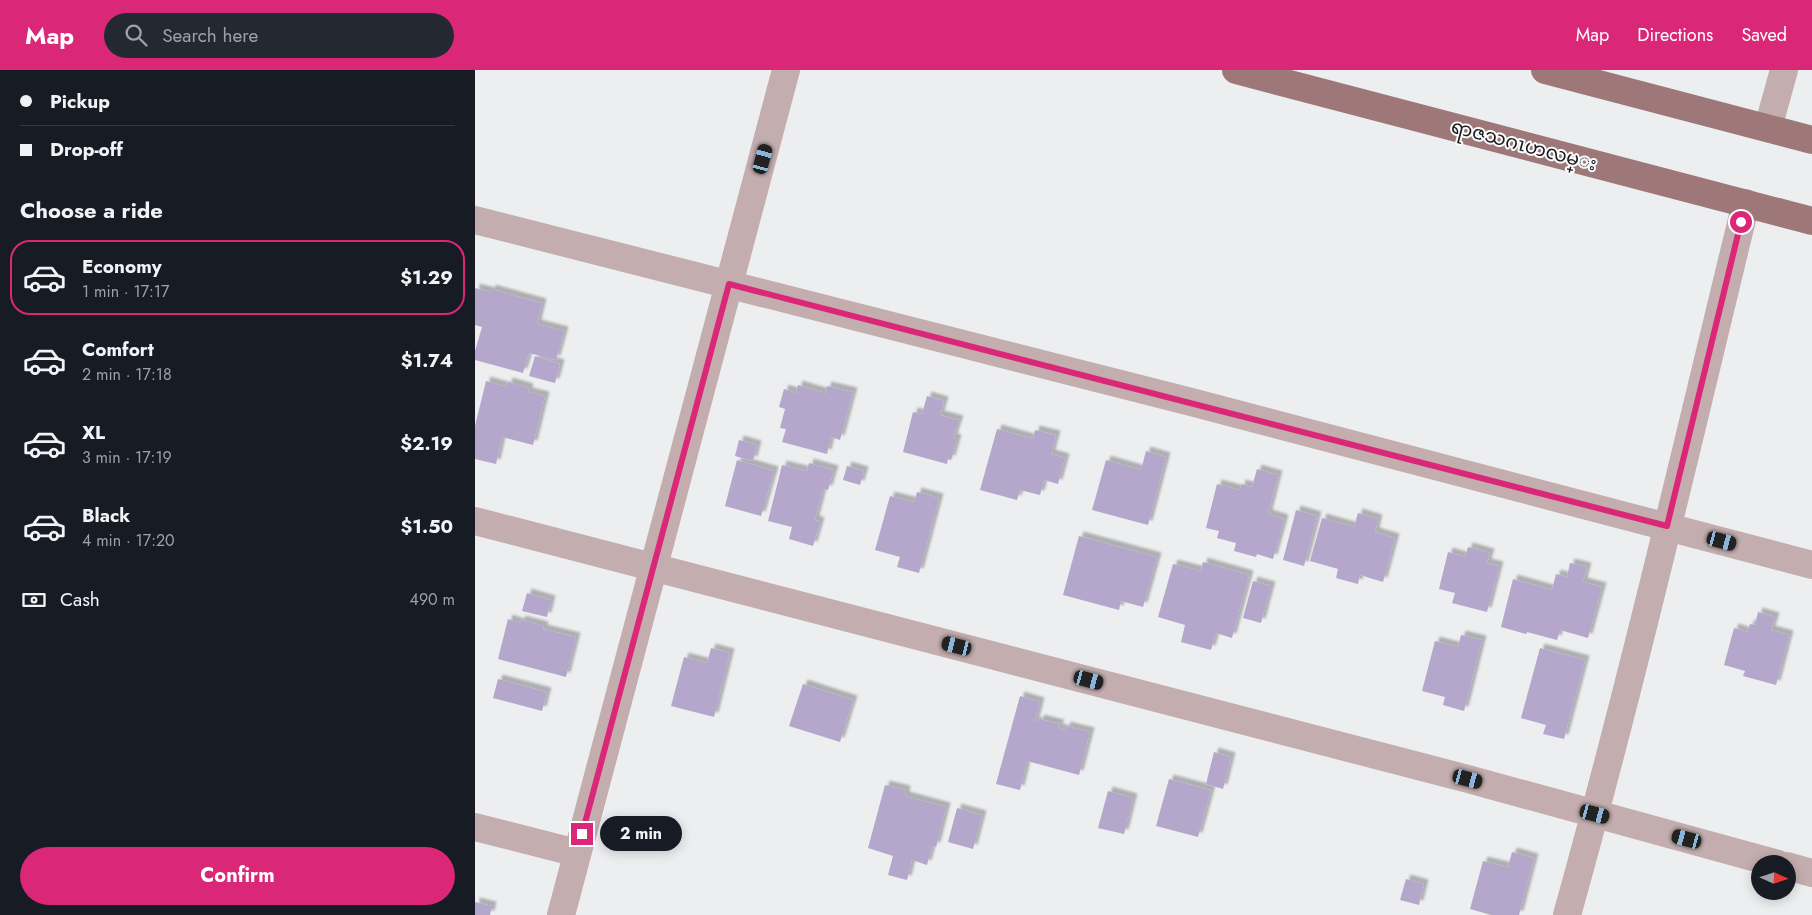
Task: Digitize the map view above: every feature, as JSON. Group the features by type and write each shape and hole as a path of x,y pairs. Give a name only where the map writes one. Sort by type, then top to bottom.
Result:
{"main road":[{"name":"ရာဇသဂၤဟလမ္း","path":"1236,70 1812,220"},
{"path":"1545,70 1812,140"}],"street":[{"path":"561,915 787,70"},
{"path":"1768,128 1784,70"},
{"path":"1567,915 1595,814 1746,203"},
{"path":"475,220 1667,526 1812,565"},
{"path":"475,521 1595,814 1751,857"},
{"path":"475,827 577,853"},
{"path":"1796,869 1812,873"}],"building":[{"path":"475,288 491,292 491,289 542,303 537,324 564,331 556,360 529,353 523,373 475,360 475,351 482,327 475,325"},
{"path":"535,356 560,364 555,383 529,376"},
{"path":"486,381 507,387 508,382 529,388 528,392 545,396 533,445 502,437 496,464 475,459 475,426"},
{"path":"798,385 825,393 827,386 853,392 840,440 831,437 827,454 782,442 786,429 780,428 785,409 779,407 784,389 796,393"},
{"path":"927,396 944,401 940,415 959,420 953,438 957,439 951,460 948,459 947,464 903,452 913,412 922,414"},
{"path":"997,429 1033,439 1035,430 1056,435 1051,454 1065,458 1058,484 1044,480 1040,495 1020,490 1017,500 980,490"},
{"path":"739,440 757,445 753,461 735,456"},
{"path":"1146,451 1166,457 1148,525 1092,510 1106,460 1141,470"},
{"path":"737,460 774,471 761,516 725,506"},
{"path":"809,463 834,470 828,490 823,489 815,520 820,522 813,546 789,539 792,527 768,521 782,465 807,471"},
{"path":"847,466 864,471 860,485 843,480"},
{"path":"1257,469 1278,475 1268,514 1284,519 1273,559 1257,554 1256,557 1234,551 1236,543 1217,538 1219,531 1206,528 1217,484 1240,490 1241,484 1252,487"},
{"path":"917,492 939,498 919,573 897,567 900,557 875,550 890,496 914,502"},
{"path":"1296,510 1317,516 1304,566 1283,560"},
{"path":"1358,513 1378,519 1375,532 1395,538 1383,582 1360,575 1358,584 1336,578 1338,569 1310,561 1322,518 1354,527"},
{"path":"1079,536 1157,557 1143,607 1121,601 1119,610 1063,595"},
{"path":"1468,547 1490,553 1487,563 1499,566 1487,612 1452,603 1455,593 1439,589 1448,552 1465,557"},
{"path":"1203,562 1249,575 1232,638 1216,633 1211,650 1181,642 1185,625 1158,617 1173,564 1201,571"},
{"path":"1570,563 1587,567 1583,582 1602,587 1588,638 1560,630 1557,640 1501,627 1513,579 1552,590 1556,574 1567,577"},
{"path":"1253,581 1271,586 1261,623 1243,618"},
{"path":"527,593 551,600 547,617 522,611"},
{"path":"1758,612 1775,617 1771,630 1789,635 1776,685 1743,676 1745,671 1724,665 1734,628 1747,632 1750,624 1755,625"},
{"path":"508,619 520,623 521,620 544,626 543,629 576,637 566,677 498,659"},
{"path":"1461,635 1482,640 1464,711 1443,705 1445,697 1422,691 1435,641 1458,647"},
{"path":"711,648 730,653 714,717 671,706 684,657 707,663"},
{"path":"1540,648 1585,660 1564,739 1543,734 1546,725 1521,718"},
{"path":"498,679 547,692 542,711 493,698"},
{"path":"803,684 853,700 840,742 789,726"},
{"path":"1020,696 1040,702 1035,722 1039,722 1040,719 1060,724 1058,728 1065,730 1066,726 1090,732 1079,775 1027,761 1020,790 996,784"},
{"path":"1214,752 1231,757 1223,789 1206,784"},
{"path":"1169,779 1211,790 1198,837 1156,826"},
{"path":"885,785 906,790 905,796 946,807 936,847 932,846 927,865 912,860 907,880 888,875 893,856 868,848"},
{"path":"1108,791 1133,798 1124,834 1098,828"},
{"path":"957,808 982,815 973,849 948,842"},
{"path":"1512,852 1534,858 1519,915 1491,915 1470,909 1483,861 1508,867"},
{"path":"1406,879 1424,884 1419,905 1400,900"},
{"path":"475,902 492,906 490,915 475,915"}],"route":[{"path":"582,834 729,284 1667,526 1741,222"}]}
